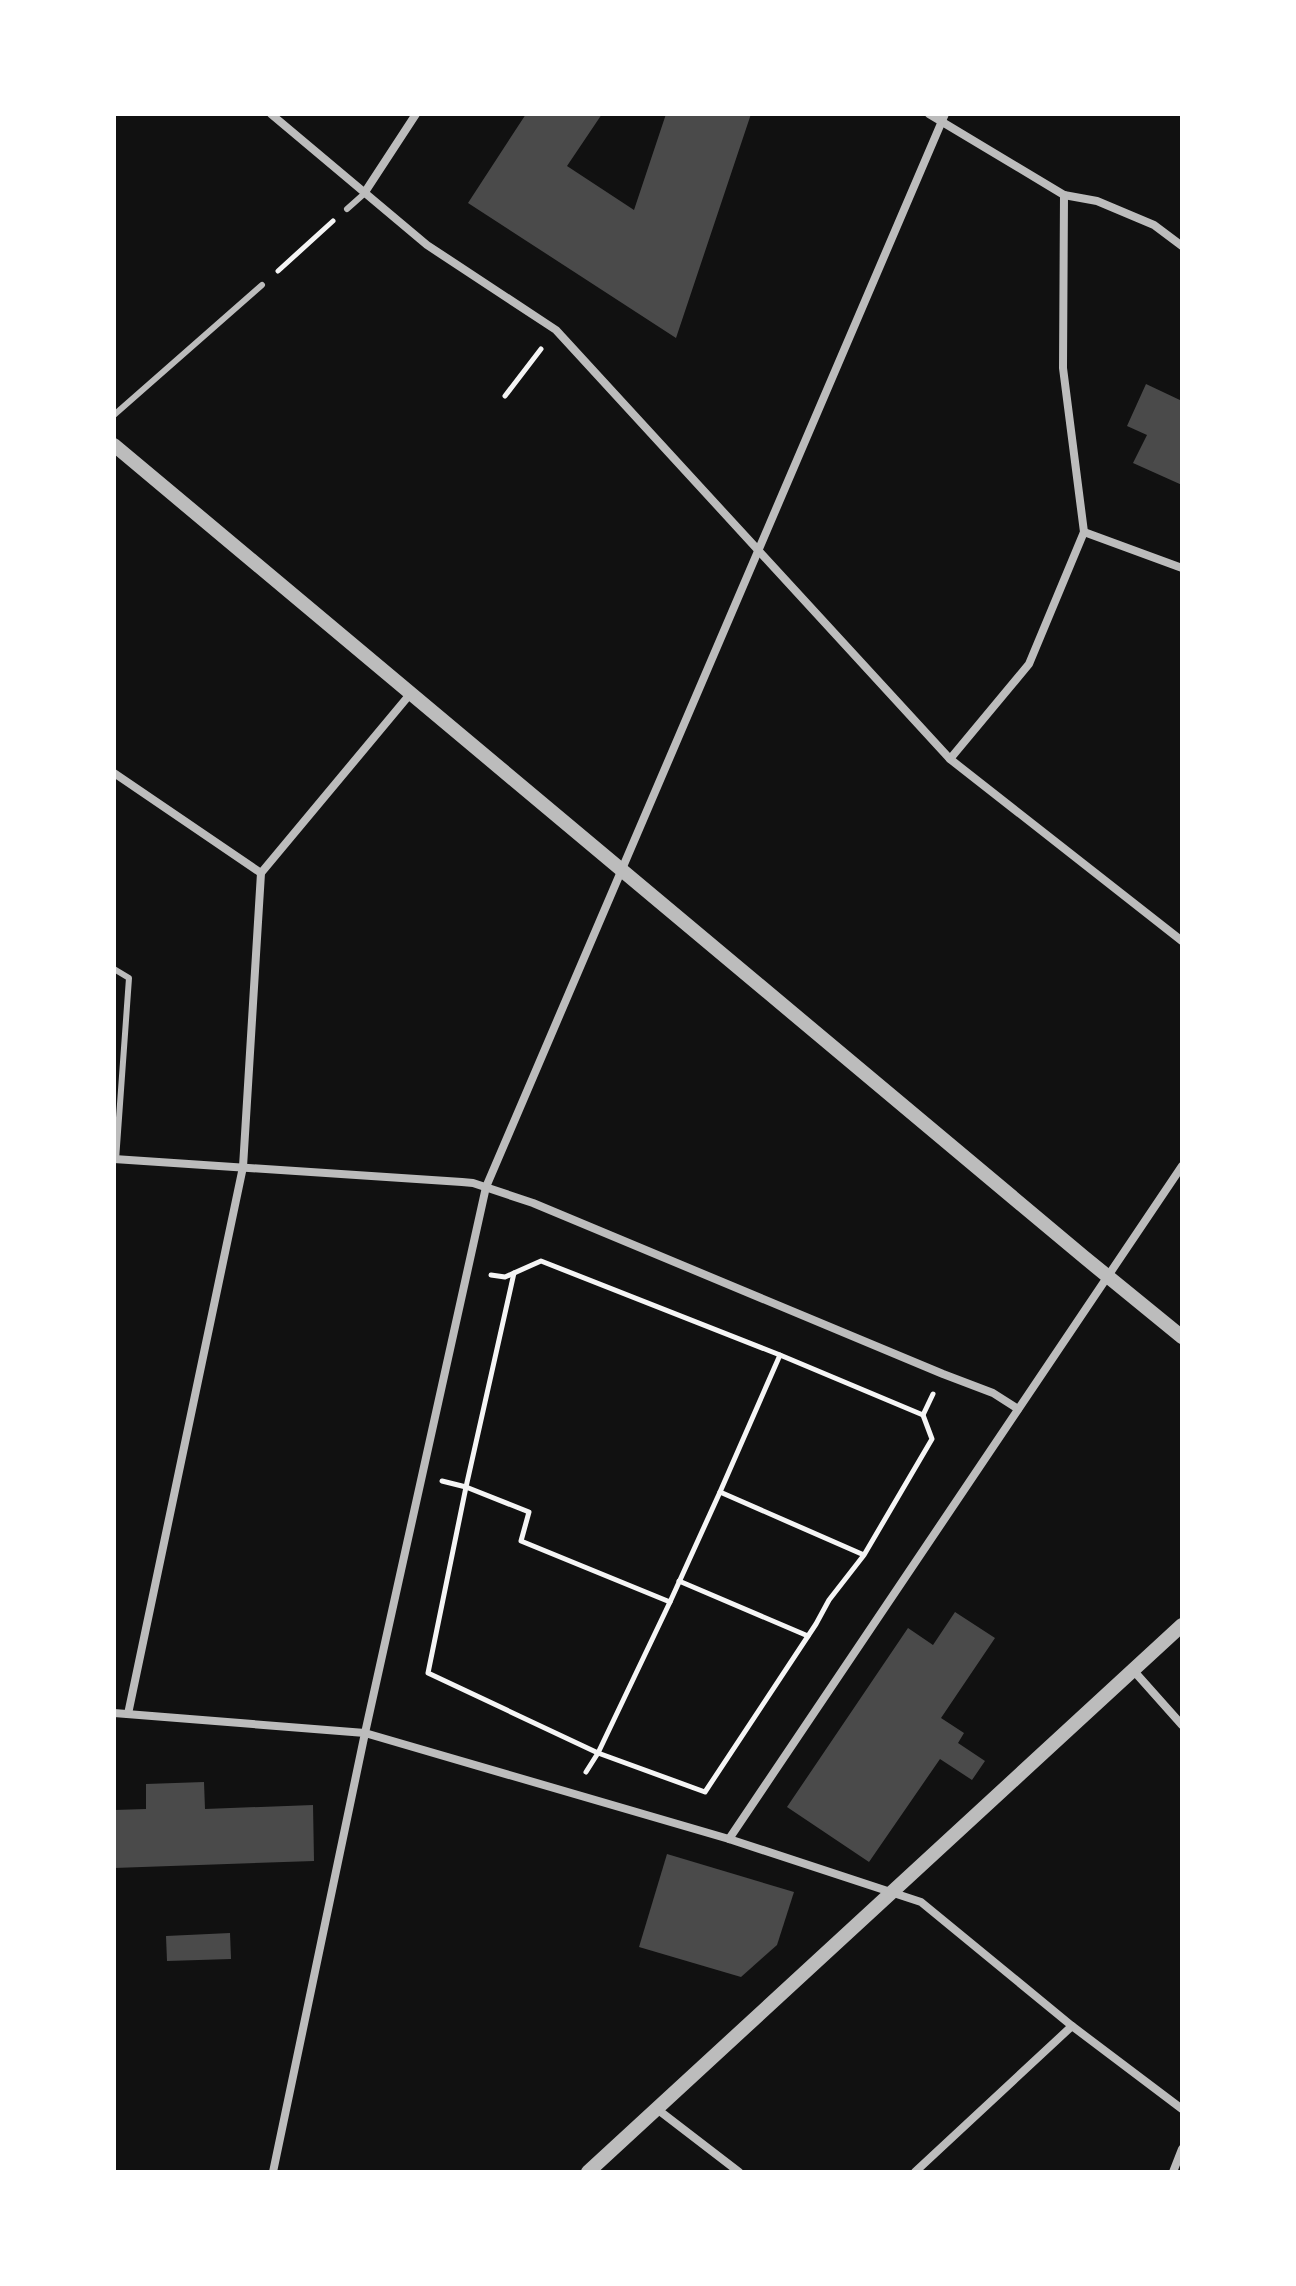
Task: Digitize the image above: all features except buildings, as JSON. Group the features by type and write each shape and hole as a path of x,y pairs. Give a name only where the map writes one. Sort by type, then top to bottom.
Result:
{"street":[{"path":"271,114 427,245 556,330 950,759 1182,941"},
{"path":"365,192 416,114"},
{"path":"929,114 943,118 1064,195 1097,201 1154,225 1182,246"},
{"path":"273,2172 365,1733 486,1187 943,118"},
{"path":"950,759 1029,664 1084,532 1063,368 1064,195"},
{"path":"114,445 1182,1337"},
{"path":"1084,532 1182,568"},
{"path":"128,1714 243,1167 261,873 411,693"},
{"path":"114,773 261,873"},
{"path":"115,1160 462,1182 486,1187 533,1203 993,1393 1018,1409"},
{"path":"729,1839 1182,1166"},
{"path":"588,2172 1182,1625"},
{"path":"1133,1670 1182,1725"},
{"path":"114,1713 365,1733 729,1839 921,1902 1072,2026 1182,2109"},
{"path":"915,2172 1072,2026"},
{"path":"657,2109 739,2172"},
{"path":"1173,2172 1182,2149"}],"lane":[{"path":"347,209 365,192"},
{"path":"114,415 262,285"},
{"path":"114,969 129,978 115,1160"}],"path":[{"path":"262,285 347,209"},
{"path":"505,396 556,330"},
{"path":"467,1271 505,1277 514,1273 541,1261 923,1415 932,1439 864,1555 829,1600 705,1792 598,1753 428,1673 514,1273"},
{"path":"587,1771 670,1602 780,1355"},
{"path":"466,1487 529,1512 521,1541 670,1602"},
{"path":"720,1492 864,1555"},
{"path":"679,1581 808,1636"}]}
